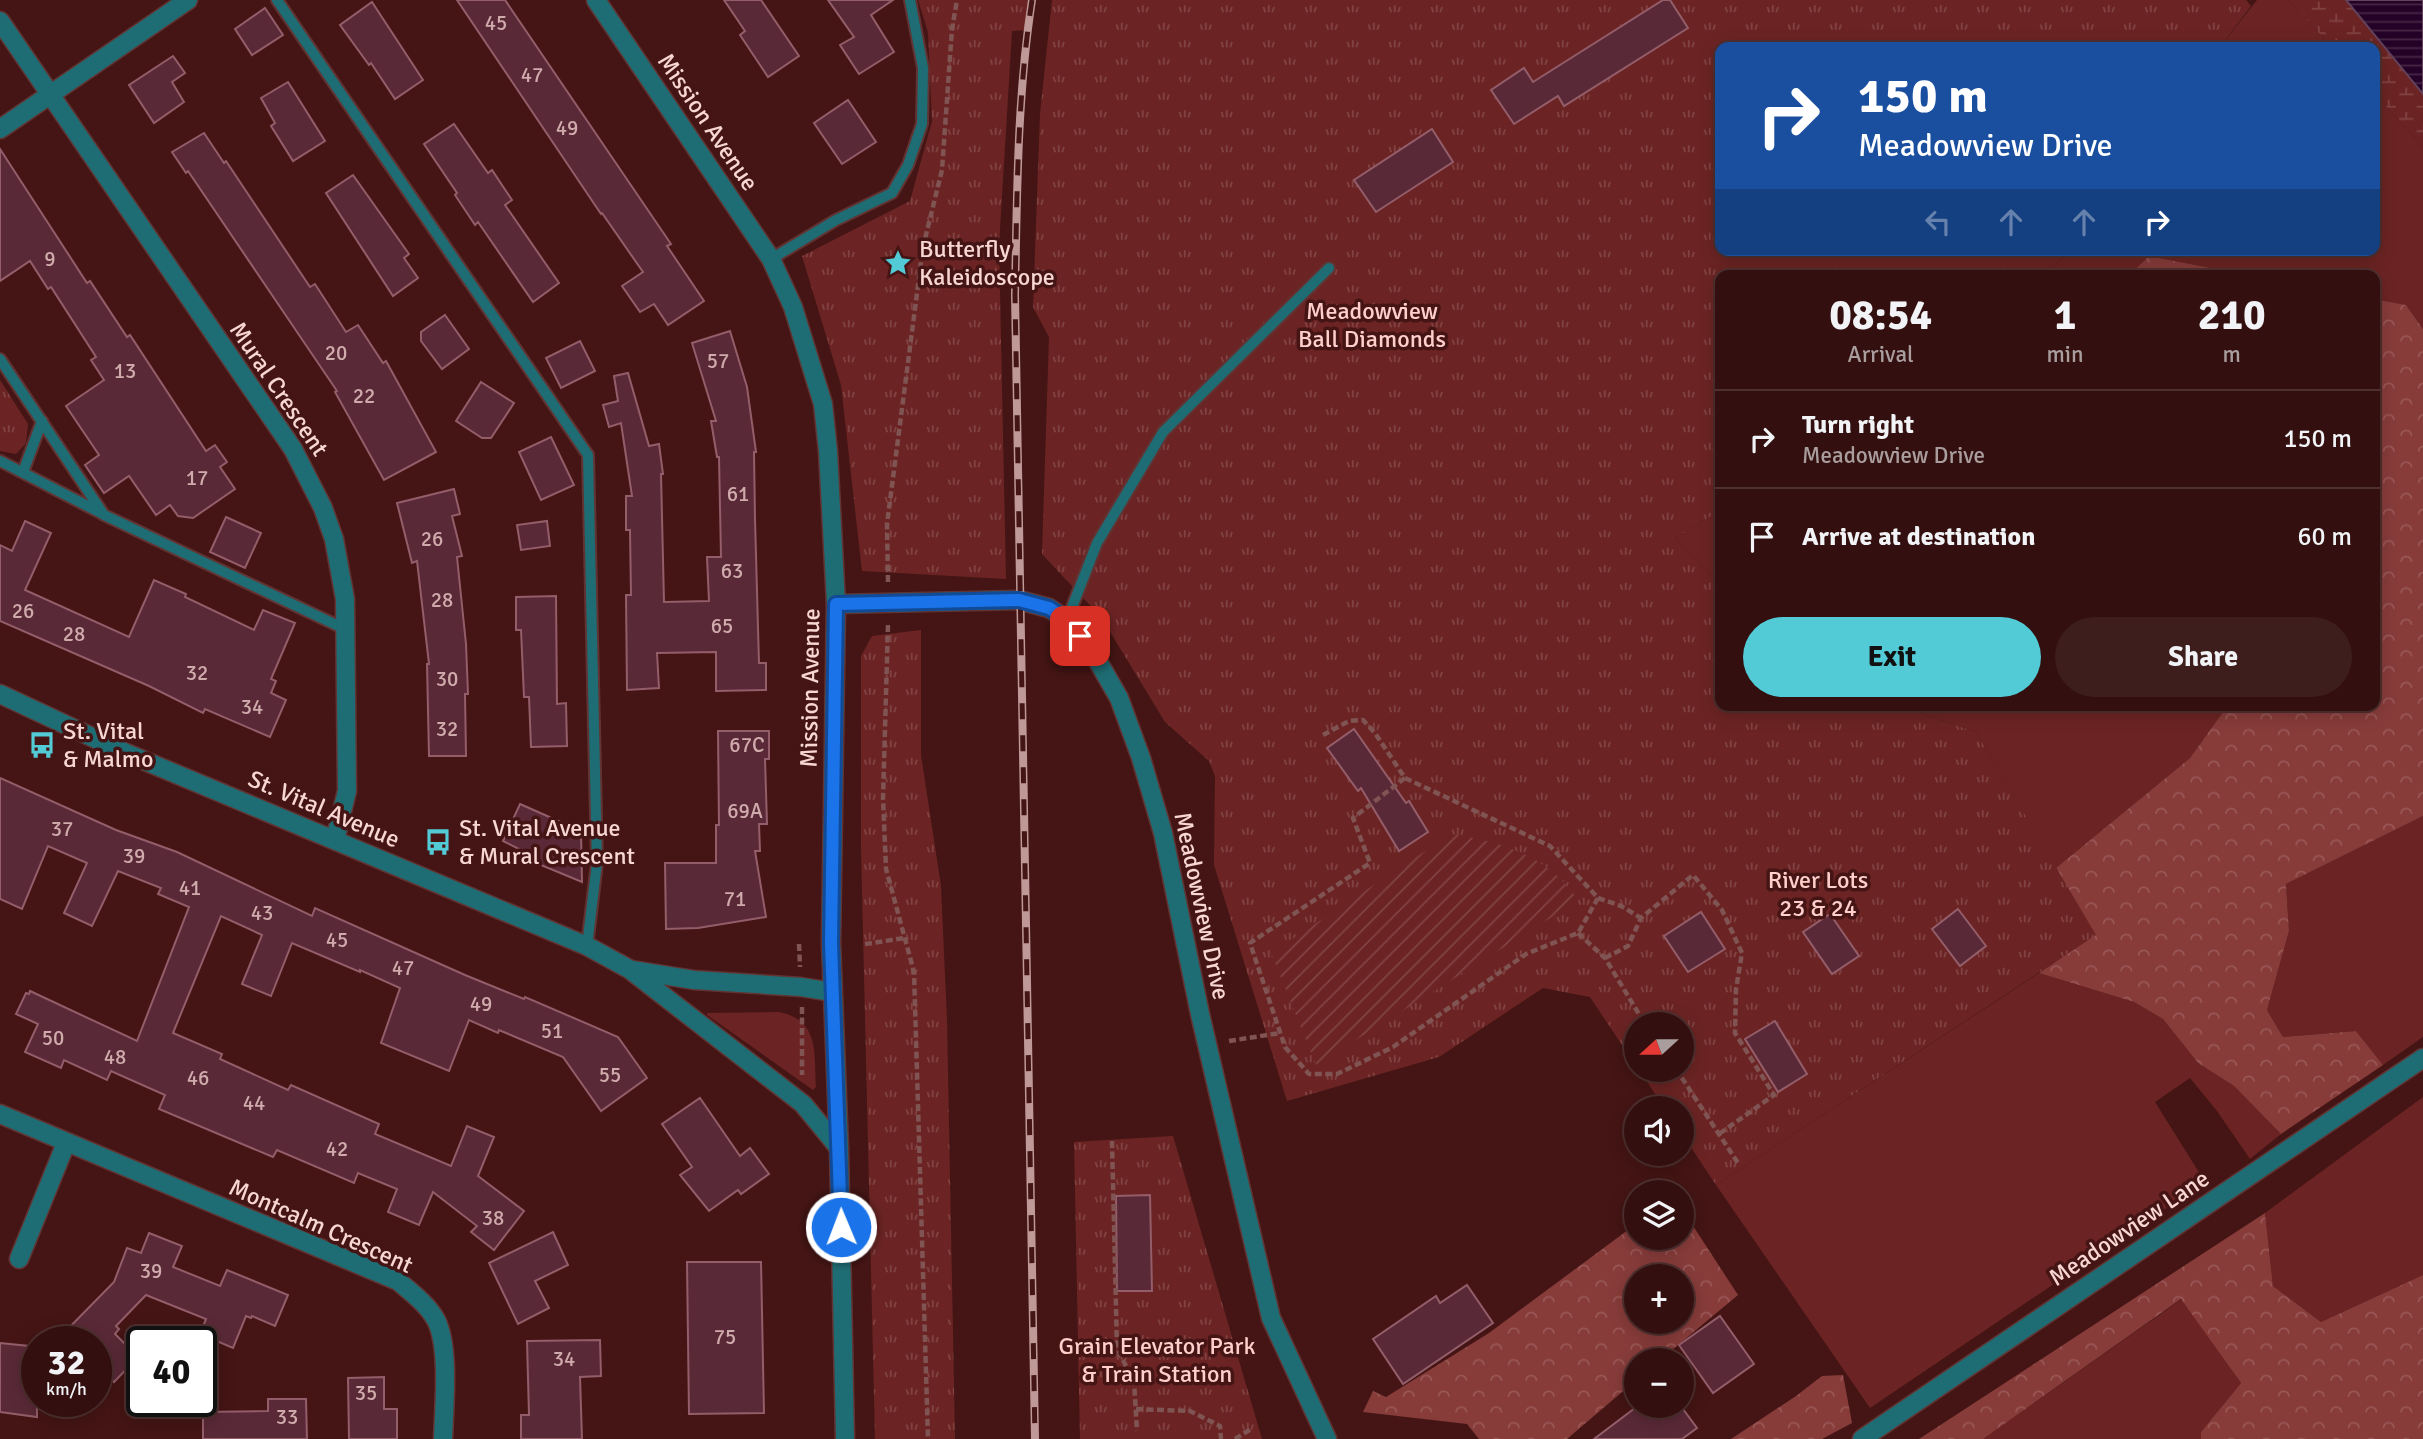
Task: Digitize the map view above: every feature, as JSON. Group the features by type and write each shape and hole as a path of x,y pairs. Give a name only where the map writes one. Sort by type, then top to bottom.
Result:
{"street":[{"path":"0,129 188,0"},
{"name":"Mission Avenue","path":"596,0 771,259 793,307 822,404 828,451 836,604 832,992 839,1148 845,1439"},
{"name":"Mural Crescent","path":"0,21 285,438 323,508 334,539 345,599 347,630 347,792 335,840"},
{"name":"Meadowview Drive","path":"836,604 1019,600 1049,608 1067,620 1092,651 1119,698 1141,758 1163,833 1208,1045 1271,1318 1327,1439"},
{"name":"St. Vital Avenue","path":"0,694 126,753 587,946 629,969 803,1104 839,1148"},
{"name":"St. Vital Avenue","path":"629,969 694,980 802,987 832,992"},
{"name":"Meadowview Lane","path":"1862,1439 2423,1058"},
{"name":"Montcalm Crescent","path":"0,1114 398,1282 420,1300 437,1322 445,1359 443,1439"},
{"path":"19,1258 66,1143"}],"lane":[{"path":"277,0 589,455 597,863 587,946"},
{"path":"771,259 836,220 892,193 908,165 922,124 923,68 909,0"},
{"path":"1067,620 1097,543 1163,432 1329,268"},
{"path":"0,359 104,515"},
{"path":"23,472 42,421"},
{"path":"0,461 104,515 347,630"}],"path":[{"path":"928,1439 914,972 886,869 883,798 888,603 887,524 923,247 942,170 952,29 957,0"},
{"path":"1323,734 1349,721 1363,720 1376,733 1405,778 1550,846 1598,898 1621,906 1641,918"},
{"path":"1405,778 1353,818 1370,863 1250,943 1285,1046 1309,1073 1337,1074 1393,1047 1526,954 1578,933 1598,898"},
{"path":"1605,958 1628,946 1641,918 1693,875 1722,911 1742,953 1736,989 1735,1033 1774,1095 1719,1134"},
{"path":"1578,933 1605,958 1638,1012"},
{"path":"865,944 905,938"},
{"path":"799,944 803,1104"},
{"path":"1208,1045 1280,1033"},
{"path":"1685,1082 1738,1163"},
{"path":"1112,1141 1117,1349 1134,1381 1137,1431"},
{"path":"1136,1409 1190,1411 1220,1426 1221,1439"},
{"path":"1235,1439 1251,1429"}],"green space":[{"path":"918,0 1034,0 1027,30 1012,31 999,245 1006,579 862,571 841,385 802,256 910,201 932,121 928,32"},
{"path":"1052,0 2246,0 2251,6 2224,42 1715,42 1715,256 2062,256 2052,270 1715,270 1715,514 1675,538 1715,578 1715,711 1915,711 1976,732 2096,935 1716,1185 1694,1152 1694,1096 1656,1096 1647,1082 1694,1082 1694,1012 1624,1012 1624,1048 1590,997 1543,988 1439,1057 1287,1101 1214,865 1215,776 1209,761 1165,722 1101,617 1042,554 1049,337 1033,307 1040,114"},
{"path":"2257,0 2288,0 2327,42 2224,42"},
{"path":"2288,0 2346,0 2423,94 2423,147 2380,100 2380,42 2327,42"},
{"path":"2380,100 2423,147 2423,329 2406,305 2380,300 2380,270 2221,270 2149,256 2380,256"},
{"path":"2062,256 2149,256 2134,270 2052,270"},
{"path":"2149,256 2221,270 2134,270"},
{"path":"2380,300 2406,305 2423,329 2423,816 2286,884 2289,931 2267,1010 2283,1037 2356,1031 2383,1065 2281,1134 2234,1086 2198,1063 2163,1019 2134,1002 2039,973 2095,935 2056,868 2190,758 2224,711 2380,711"},
{"path":"0,380 28,424 26,443 16,454 0,451"},
{"path":"1715,514 1715,578 1675,538"},
{"path":"921,630 921,755 941,886 947,1021 955,1439 875,1439 861,848 861,656 872,636"},
{"path":"1915,711 2224,711 2190,758 2056,868 1976,732"},
{"path":"2423,816 2423,1037 2383,1065 2356,1031 2283,1037 2267,1010 2289,931 2286,884"},
{"path":"1451,834 1491,842 1530,857 1557,875 1579,900 1316,1065 1271,953"},
{"path":"2039,973 2134,1002 2163,1019 2198,1063 2234,1086 2281,1134 2250,1159 2190,1078 2155,1102 2205,1182 1870,1408 1716,1185"},
{"path":"779,1012 802,1022 812,1040 816,1087 813,1090 707,1015"},
{"path":"2423,1097 2423,1275 2321,1322 2273,1286 2265,1213"},
{"name":"Grain Elevator Park & Train Station","path":"1173,1136 1262,1439 1080,1439 1074,1142"},
{"path":"2265,1213 2273,1286 2321,1322 2423,1275 2423,1439 2201,1439 2201,1432 2241,1383 2181,1299 1983,1439 1919,1439"},
{"path":"1694,1227 1738,1295 1694,1332 1694,1264 1624,1264 1624,1334 1691,1334 1674,1348 1624,1348 1624,1390 1567,1439 1479,1439 1467,1424 1363,1412 1373,1391 1386,1397 1489,1333 1624,1233 1624,1250 1694,1250"},
{"path":"2182,1299 2241,1383 2201,1432 2201,1439 1983,1439"},
{"path":"1843,1375 1852,1423 1822,1439 1731,1439 1822,1376"}],"shaded area":[{"path":"2346,0 2423,0 2423,94"}],"building":[{"path":"457,0 505,0 671,244 667,246 704,301 668,325 654,304 640,312 622,286 643,272"},
{"path":"724,0 761,0 799,56 768,77 740,35 745,31"},
{"path":"828,0 893,0 871,15 894,52 859,74 840,45 854,37"},
{"path":"1663,0 1670,0 1688,28 1564,106 1558,96 1514,124 1491,90 1524,68 1533,82"},
{"path":"372,2 423,80 395,99 371,63 369,65 340,25"},
{"path":"265,8 283,35 252,55 235,29"},
{"path":"173,56 185,73 172,82 184,102 154,123 129,85"},
{"path":"288,82 325,141 293,161 271,126 275,123 261,98"},
{"path":"848,100 876,142 842,164 814,123"},
{"path":"454,124 488,173 492,170 512,200 505,205 559,283 533,302 478,222 475,225 424,144"},
{"path":"1432,129 1453,162 1376,212 1354,180"},
{"path":"204,133 224,163 226,161 310,287 315,284 346,332 358,325 383,363 386,361 436,452 384,480 335,392 337,391 188,171 186,173 172,152"},
{"path":"0,149 87,283 90,281 127,337 130,335 206,451 215,445 227,462 220,467 235,489 193,518 178,516 170,505 156,515 129,476 104,493 85,465 99,455 66,406 104,380 91,360 96,357 51,287 48,289 30,261 0,281"},
{"path":"353,175 409,254 404,258 418,278 393,296 326,193"},
{"path":"445,315 469,349 442,369 421,341 421,332"},
{"path":"730,331 747,387 756,452 759,663 766,663 766,690 716,691 716,652 657,653 659,688 627,690 626,595 631,595 630,530 626,530 626,496 632,496 621,423 609,427 603,405 618,401 614,376 628,373 649,446 659,444 663,474 664,602 709,601 707,557 721,557 719,457 711,421 716,421 692,343"},
{"path":"580,341 595,371 561,388 546,358"},
{"path":"481,382 514,403 491,438 482,438 456,421"},
{"path":"551,437 574,485 541,500 519,452"},
{"path":"454,489 460,514 452,516 462,556 457,557 466,644 466,756 429,756 429,664 417,561 412,563 397,503"},
{"path":"226,517 261,533 245,568 210,552"},
{"path":"25,521 51,533 25,590 129,637 154,580 254,630 263,610 295,623 271,679 276,681 271,693 286,700 270,737 205,709 203,713 149,686 0,621 0,545 12,551"},
{"path":"547,521 550,546 521,550 517,525"},
{"path":"556,596 557,704 566,703 567,746 531,747 529,697 524,697 521,630 516,630 516,597"},
{"path":"1354,729 1406,803 1409,801 1428,832 1399,851 1361,788 1358,791 1327,748"},
{"path":"718,731 769,731 769,759 765,759 767,824 759,824 760,851 755,851 766,917 698,928 666,929 665,863 716,863 716,825 719,825"},
{"path":"0,778 116,830 177,852 312,916 315,908 465,975 524,999 525,997 618,1037 647,1078 601,1111 563,1057 469,1020 449,1071 381,1043 400,988 360,970 292,943 271,996 242,984 262,935 221,916 173,1033 222,1054 220,1059 288,1090 291,1085 379,1124 375,1134 451,1166 467,1126 494,1137 478,1176 524,1211 494,1250 471,1232 477,1226 433,1192 419,1225 388,1212 397,1189 358,1173 354,1183 277,1150 273,1157 159,1109 165,1095 111,1071 107,1080 64,1060 61,1068 25,1052 38,1024 16,1014 26,993 29,994 30,991 137,1041 189,907 158,894 161,888 118,871 92,926 64,913 87,863 48,846 22,909 0,899"},
{"path":"520,804 581,831 582,882 519,856 521,850 503,841"},
{"path":"1958,909 1986,946 1960,966 1932,929"},
{"path":"1701,912 1725,949 1688,972 1664,936"},
{"path":"1830,914 1859,956 1832,974 1803,932"},
{"path":"1775,1021 1807,1074 1778,1092 1745,1039"},
{"path":"700,1098 740,1156 750,1148 769,1174 741,1194 738,1190 709,1211 680,1175 692,1167 662,1124"},
{"path":"1150,1195 1152,1291 1117,1291 1116,1196"},
{"path":"553,1232 568,1265 535,1281 549,1308 518,1324 489,1263"},
{"path":"149,1233 182,1246 173,1267 220,1286 227,1270 288,1295 275,1326 246,1316 233,1348 217,1341 217,1326 203,1326 206,1319 146,1295 116,1326 119,1329 115,1334 126,1345 126,1370 114,1382 112,1326 71,1326 114,1282 127,1248 141,1253"},
{"path":"687,1262 761,1262 764,1413 689,1414"},
{"path":"1467,1285 1493,1323 1403,1384 1373,1339 1436,1296 1440,1303"},
{"path":"1720,1316 1754,1364 1713,1393 1694,1366 1694,1348 1681,1348 1679,1345"},
{"path":"600,1340 601,1376 580,1377 582,1439 521,1439 521,1415 529,1415 527,1341"},
{"path":"0,1343 21,1345 21,1415 0,1412"},
{"path":"384,1377 384,1409 397,1409 397,1439 349,1439 348,1378"},
{"path":"268,1399 306,1399 307,1439 203,1439 203,1417 217,1417 217,1412 268,1411"},
{"path":"1624,1416 1690,1418 1697,1428 1682,1439 1594,1439"}],"railway":[{"path":"1032,0 1021,110 1015,295 1035,1439"}],"place":[{"name":"Butterfly Kaleidoscope","path":"898,263"},
{"name":"St. Vital & Malmo","path":"42,745"},
{"name":"St. Vital Avenue & Mural Crescent","path":"438,842"}],"route":[{"path":"841,1227 831,943 836,604 1019,600 1049,608 1067,620 1080,636"}],"park label":[{"name":"Meadowview Ball Diamonds","path":"1372,325"},
{"name":"River Lots 23 & 24","path":"1818,894"}]}
